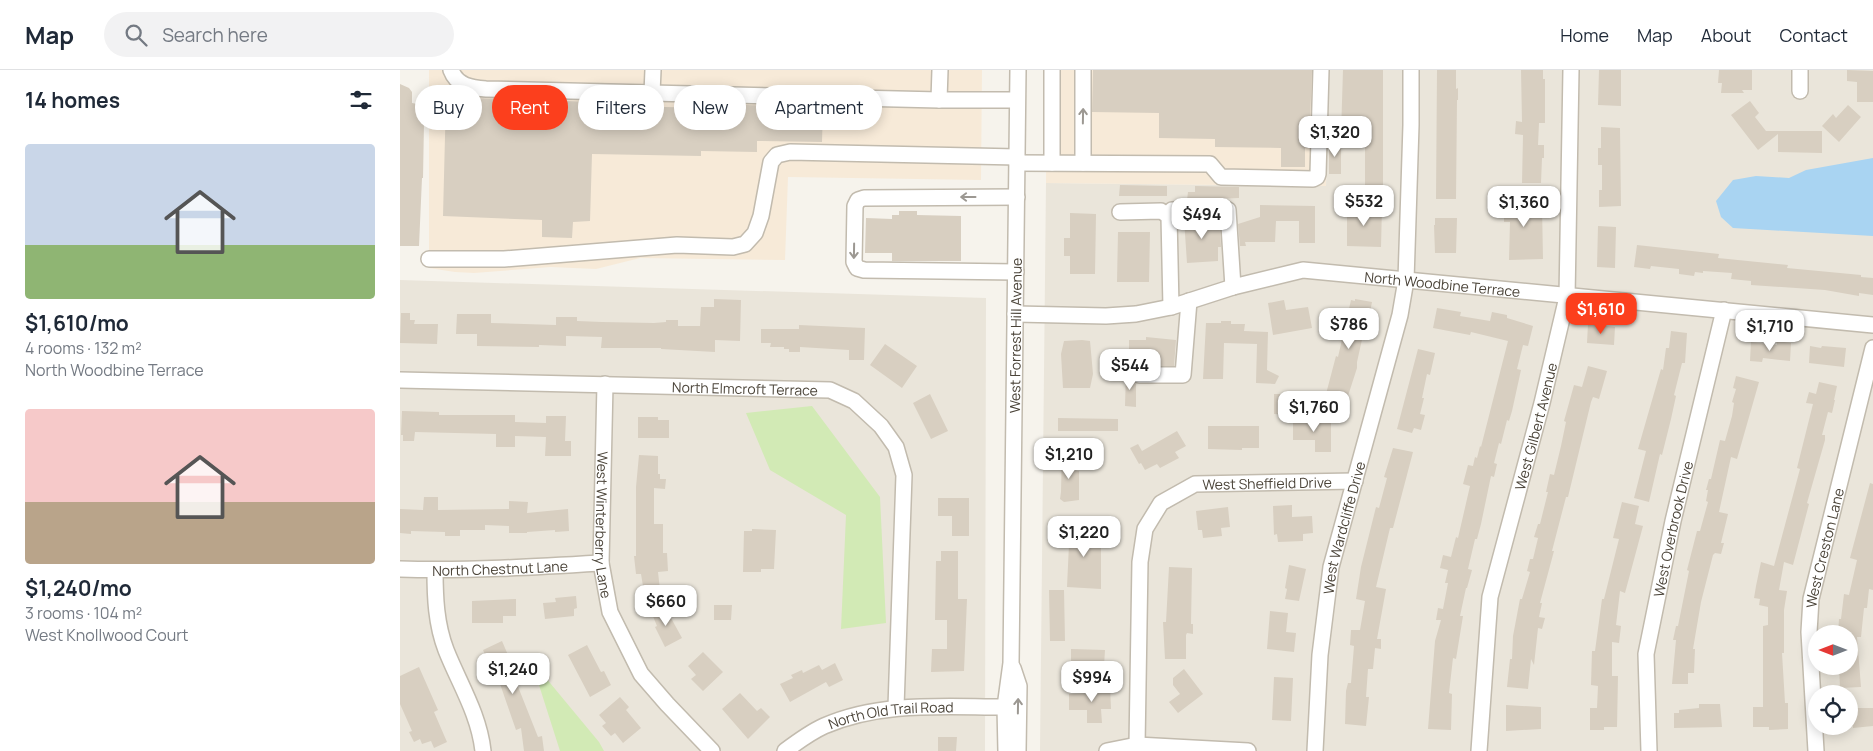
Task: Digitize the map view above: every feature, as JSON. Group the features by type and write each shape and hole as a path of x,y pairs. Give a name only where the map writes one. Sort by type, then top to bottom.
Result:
{"street":[{"path":"451,70 454,77 469,88 578,91"},
{"path":"652,85 653,70"},
{"path":"939,100 940,70"},
{"name":"West Forrest Hill Avenue","path":"1006,751 1005,707 1011,662 1018,70"},
{"path":"1052,70 1052,163"},
{"path":"1082,163 1083,70"},
{"path":"429,258 504,259 659,246 733,247 745,244 755,233 761,216 771,162 776,155 790,152 1017,160 1052,163 1210,164 1221,177 1313,179 1317,177 1321,70"},
{"name":"West Wardcliffe Drive","path":"1316,751 1320,655 1331,567 1400,315 1406,280 1411,70"},
{"name":"West Gilbert Avenue","path":"1479,751 1490,597 1542,403 1567,297 1571,70"},
{"path":"1800,70 1800,92"},
{"path":"664,93 1018,100"},
{"path":"1016,272 864,270 858,268 854,262 855,206 858,200 864,198 1017,197"},
{"path":"1171,307 1169,216 1172,210 1178,208 1222,207 1228,210 1233,287"},
{"path":"1120,212 1161,211 1169,216"},
{"name":"North Woodbine Terrace","path":"1016,314 1106,316 1136,314 1171,307 1233,287 1303,270 1567,297 1873,325"},
{"path":"1139,376 1183,375 1189,301"},
{"name":"West Overbrook Drive","path":"1649,751 1646,654 1673,521 1724,310"},
{"name":"West Creston Lane","path":"1816,751 1809,632 1811,599 1873,348"},
{"name":"North Elmcroft Terrace","path":"400,380 830,390 854,401 881,426 896,447 904,475 896,707"},
{"name":"West Winterberry Lane","path":"606,384 601,563 610,612 641,674 712,751"},
{"name":"West Sheffield Drive","path":"1137,745 1140,562 1145,529 1161,503 1195,484 1355,481"},
{"name":"North Chestnut Lane","path":"400,569 500,569 601,563"},
{"path":"435,570 435,608 446,649 468,696 483,751"},
{"path":"1011,662 1018,686 1018,751"},
{"name":"North Old Trail Road","path":"785,751 822,727 852,716 896,707 1005,707"},
{"path":"1107,751 1137,745 1248,751"}],"shaded area":[{"path":"429,70 982,70 981,180 788,177 785,260 640,258 596,269 551,267 474,273 429,268 429,130 482,130 482,85 429,85"},
{"path":"1047,70 1329,70 1326,186 1046,183"},
{"path":"1329,70 1873,70 1873,751 1040,751 1046,183 1326,186"},
{"path":"400,280 986,298 985,751 400,751"}],"green space":[{"path":"812,406 880,497 886,623 841,629 846,515 770,470 746,413"},
{"path":"531,660 599,742 604,751 560,751"}],"water":[{"path":"1873,158 1873,236 1733,228 1721,217 1716,201 1733,180 1756,176 1789,178 1806,170"}],"building":[{"path":"1093,70 1312,70 1309,148 1305,148 1305,167 1281,167 1281,148 1215,147 1215,139 1159,138 1159,113 1092,112"},
{"path":"1343,70 1383,70 1383,187 1365,187 1365,134 1341,134"},
{"path":"1437,70 1456,70 1458,100 1456,199 1436,199"},
{"path":"1521,70 1543,70 1543,79 1545,79 1545,123 1539,123 1538,145 1544,145 1541,183 1522,183 1523,135 1515,134 1516,121 1522,122"},
{"path":"1599,70 1621,70 1621,106 1598,105"},
{"path":"1719,70 1752,70 1752,90 1742,90 1744,93 1721,93 1722,83 1718,83"},
{"path":"1847,70 1873,71 1873,102 1857,102 1857,82 1847,81"},
{"path":"400,84 409,88 412,92 412,103 415,104 415,130 424,130 419,246 400,246"},
{"path":"482,98 492,99 492,130 568,130 568,101 578,101 578,130 664,130 664,107 674,107 674,130 746,130 746,105 756,105 756,130 822,130 822,142 757,141 757,152 701,151 701,156 592,154 590,221 573,222 572,238 542,237 542,220 443,216 445,130 482,130"},
{"path":"1750,101 1759,113 1755,117 1766,131 1822,131 1822,153 1778,152 1778,134 1758,150 1731,115"},
{"path":"1848,105 1861,117 1839,142 1822,126 1833,114 1836,118"},
{"path":"1601,127 1620,128 1621,206 1599,207 1599,190 1602,190 1602,165 1598,165 1598,148 1601,148"},
{"path":"1329,141 1341,141 1341,174 1329,174"},
{"path":"1120,185 1167,186 1167,196 1119,196"},
{"path":"1195,186 1239,187 1239,198 1187,200 1188,192 1195,192"},
{"path":"1513,191 1528,191 1528,205 1542,205 1543,259 1509,260 1510,222 1504,222 1504,206 1505,203 1513,204"},
{"path":"1260,205 1315,206 1315,243 1299,243 1299,221 1276,221 1275,242 1245,242 1246,246 1240,246 1238,224 1260,217"},
{"path":"1347,207 1382,207 1381,247 1347,246"},
{"path":"899,211 917,211 917,215 961,216 961,261 892,261 892,253 865,253 866,218 892,219 892,215 899,215"},
{"path":"1070,213 1096,214 1095,274 1070,274 1070,256 1064,256 1064,238 1070,238"},
{"path":"1216,217 1217,230 1220,229 1221,247 1218,247 1218,261 1187,263 1184,219"},
{"path":"1435,218 1457,218 1456,253 1435,253"},
{"path":"1598,226 1616,227 1615,268 1597,267"},
{"path":"1118,232 1150,232 1149,282 1117,282"},
{"path":"1637,245 1719,254 1718,258 1788,265 1787,268 1861,275 1861,277 1873,278 1873,295 1859,293 1859,296 1825,290 1751,285 1751,281 1731,279 1732,273 1703,271 1703,273 1695,272 1694,276 1679,274 1679,269 1651,266 1650,269 1634,267"},
{"path":"714,299 741,300 740,341 715,340 715,352 661,348 601,348 602,337 566,336 566,346 477,346 477,334 456,334 457,314 491,314 491,323 556,325 556,317 577,317 577,321 602,322 654,323 678,320 678,326 700,326 701,307 714,307"},
{"path":"1355,299 1372,302 1369,317 1367,317 1357,368 1347,399 1326,394 1336,356 1338,357 1351,300 1355,301"},
{"path":"1284,300 1286,310 1308,307 1312,328 1273,335 1268,303"},
{"path":"1437,308 1461,312 1460,316 1490,321 1492,312 1507,315 1507,318 1533,326 1528,346 1523,345 1517,369 1521,370 1512,411 1509,421 1507,420 1501,444 1499,443 1494,463 1497,464 1494,477 1491,476 1481,524 1477,539 1475,539 1468,569 1472,570 1460,616 1463,616 1456,659 1453,658 1449,693 1452,694 1451,730 1428,729 1435,641 1441,620 1436,620 1438,608 1443,609 1448,583 1445,583 1448,570 1440,568 1443,555 1451,557 1456,537 1458,538 1470,486 1463,484 1468,465 1473,466 1475,457 1477,458 1481,447 1508,341 1471,332 1470,335 1433,328"},
{"path":"401,313 410,313 410,320 415,320 414,324 438,324 437,344 400,343"},
{"path":"1221,321 1231,321 1231,324 1245,324 1244,331 1268,332 1267,370 1279,376 1275,384 1256,383 1257,344 1224,343 1223,379 1203,379 1206,323 1221,323"},
{"path":"1588,324 1615,327 1614,345 1587,343"},
{"path":"799,325 865,328 864,360 849,360 849,350 800,347 800,352 789,352 789,349 784,349 784,347 770,347 771,343 761,343 761,329 799,329"},
{"path":"1671,331 1687,333 1685,363 1682,363 1674,395 1676,396 1671,419 1662,455 1660,454 1649,502 1634,498 1646,451 1638,449 1661,369 1663,370"},
{"path":"1146,337 1176,340 1174,366 1129,366 1129,340 1146,340"},
{"path":"1064,341 1090,341 1093,374 1090,388 1063,388 1061,354"},
{"path":"1777,341 1791,343 1790,361 1763,358 1762,362 1750,361 1751,342 1777,345"},
{"path":"885,344 917,366 902,388 870,365"},
{"path":"1810,346 1846,348 1844,367 1809,363"},
{"path":"1418,349 1435,353 1430,375 1427,374 1422,398 1424,398 1420,414 1425,415 1421,430 1414,428 1412,433 1397,429"},
{"path":"1588,366 1607,371 1599,399 1593,397 1591,402 1568,497 1566,497 1552,551 1554,551 1540,603 1542,603 1539,617 1545,618 1542,629 1538,628 1534,665 1531,659 1528,689 1507,687 1510,659 1512,659 1513,636 1520,599 1522,599 1530,572 1527,571 1530,559 1533,559 1538,538 1534,537 1538,524 1540,524 1548,492 1546,492 1550,474 1554,475 1566,422 1564,421 1574,385 1582,387"},
{"path":"1126,371 1131,371 1131,379 1136,384 1136,407 1125,406"},
{"path":"1736,376 1759,382 1737,459 1731,457 1719,512 1728,514 1721,543 1724,543 1721,554 1715,553 1713,555 1701,602 1693,649 1695,649 1694,673 1688,673 1688,684 1672,684 1676,640 1673,640 1676,626 1678,626 1689,571 1687,570 1697,531 1700,531 1708,502 1706,501 1708,490 1706,490 1709,479 1711,479 1720,440 1725,441 1732,416 1734,403 1732,402 1736,389 1733,388"},
{"path":"1819,382 1837,386 1835,400 1832,413 1828,412 1822,435 1825,435 1825,440 1807,503 1809,504 1793,565 1784,562 1779,590 1787,591 1784,610 1784,653 1782,653 1785,703 1788,703 1788,729 1769,730 1769,727 1753,727 1753,707 1763,707 1763,626 1768,625 1768,607 1759,605 1760,599 1754,598 1761,562 1774,566 1800,469 1797,468 1813,404 1806,403 1809,392 1816,394"},
{"path":"930,394 948,431 931,439 913,403"},
{"path":"1274,394 1295,394 1294,415 1274,414"},
{"path":"402,411 439,412 439,415 515,415 515,422 546,423 546,416 566,416 565,441 571,441 571,456 545,456 546,437 515,436 515,447 496,447 496,434 415,432 414,441 403,441 403,435 401,435"},
{"path":"638,417 658,417 658,420 669,420 669,438 638,438"},
{"path":"1058,418 1118,419 1118,431 1058,431"},
{"path":"1293,420 1331,420 1331,452 1315,452 1315,440 1293,440"},
{"path":"1208,426 1259,426 1259,448 1242,448 1242,450 1208,449"},
{"path":"1177,431 1186,446 1175,452 1179,458 1160,468 1157,464 1145,470 1141,463 1139,464 1130,448 1138,444 1142,451"},
{"path":"1062,448 1067,448 1071,470 1079,471 1079,500 1064,502 1060,499"},
{"path":"1393,448 1413,452 1393,528 1390,528 1376,587 1386,589 1377,639 1381,639 1381,649 1375,648 1373,669 1368,669 1366,697 1369,697 1366,726 1345,724 1346,691 1348,683 1351,683 1354,646 1350,645 1351,630 1360,630 1365,601 1356,599 1361,567 1376,507 1379,508 1387,478 1384,477"},
{"path":"639,455 658,456 658,474 660,474 660,479 666,479 665,489 654,488 654,524 663,524 663,553 667,553 668,571 658,572 660,590 644,592 641,574 636,574 634,556 636,556 636,487"},
{"path":"1870,483 1873,484 1873,590 1869,589 1867,608 1864,608 1861,637 1858,637 1858,625 1839,625 1844,594 1849,595 1857,560 1850,558"},
{"path":"424,497 438,497 438,510 509,509 509,501 528,502 527,513 568,509 569,531 509,533 509,526 485,525 485,530 460,530 460,536 445,536 445,532 411,531 411,534 400,533 400,509 423,510"},
{"path":"938,498 969,498 969,536 952,536 952,516 938,516"},
{"path":"1622,502 1639,506 1635,524 1643,526 1625,593 1620,591 1616,625 1621,626 1619,643 1612,642 1612,676 1618,676 1617,727 1604,727 1604,730 1590,730 1590,708 1597,708 1598,686 1591,685 1592,651 1595,651 1602,599 1604,599 1619,539 1613,538"},
{"path":"1292,505 1292,517 1312,516 1313,533 1303,534 1303,541 1278,542 1277,534 1274,535 1273,506"},
{"path":"1228,507 1230,527 1221,528 1222,536 1203,538 1202,530 1198,530 1196,511"},
{"path":"1070,523 1093,523 1092,546 1101,546 1101,589 1067,587"},
{"path":"752,529 776,530 774,569 761,569 761,572 743,572 744,531 752,531"},
{"path":"941,551 958,551 958,599 967,599 964,671 931,672 932,649 947,649 947,620 935,620 936,561 941,561"},
{"path":"1289,565 1306,569 1299,601 1285,599"},
{"path":"1169,567 1192,568 1191,624 1193,624 1193,634 1187,633 1186,635 1186,659 1165,659 1163,622 1166,622"},
{"path":"1049,590 1064,590 1065,641 1050,641"},
{"path":"576,596 577,608 574,609 574,616 545,619 543,603 556,602 555,598"},
{"path":"516,599 516,616 503,616 503,623 472,623 472,601"},
{"path":"714,605 732,605 731,620 714,620"},
{"path":"665,607 682,638 665,647 655,627 657,626 652,614"},
{"path":"1270,611 1288,613 1286,632 1296,633 1294,652 1267,649"},
{"path":"502,641 511,662 516,660 519,669 513,674 538,737 542,736 544,751 524,751 521,728 516,730 499,681 497,682 483,650"},
{"path":"587,645 601,672 604,671 611,685 590,697 568,655"},
{"path":"1071,649 1105,650 1104,666 1071,665"},
{"path":"1858,650 1861,687 1858,687 1858,685 1840,685 1839,675 1858,675"},
{"path":"703,652 723,672 703,691 691,679 696,675 688,666"},
{"path":"835,663 843,680 829,687 826,682 790,702 780,684 793,678 791,675 802,670 803,673 819,665 822,670"},
{"path":"419,667 438,710 434,712 447,742 434,748 431,741 422,744 420,739 414,742 409,732 412,731 400,704 400,676"},
{"path":"1184,669 1203,694 1178,713 1169,702 1180,694 1173,685 1173,678"},
{"path":"1274,677 1293,678 1291,721 1272,720"},
{"path":"1094,685 1110,685 1111,709 1101,709 1102,723 1087,723 1087,710 1069,710 1069,694 1094,693"},
{"path":"740,693 757,711 761,708 770,717 748,739 722,709"},
{"path":"620,697 629,707 626,710 641,728 623,743 615,733 611,736 602,726 606,723 599,715"},
{"path":"1699,704 1720,704 1722,727 1674,728 1674,713 1679,713 1679,710 1699,708"},
{"path":"1506,705 1541,707 1541,729 1506,731"},
{"path":"1858,708 1873,708 1873,726 1858,728"},
{"path":"938,737 957,737 956,751 938,751"}]}
